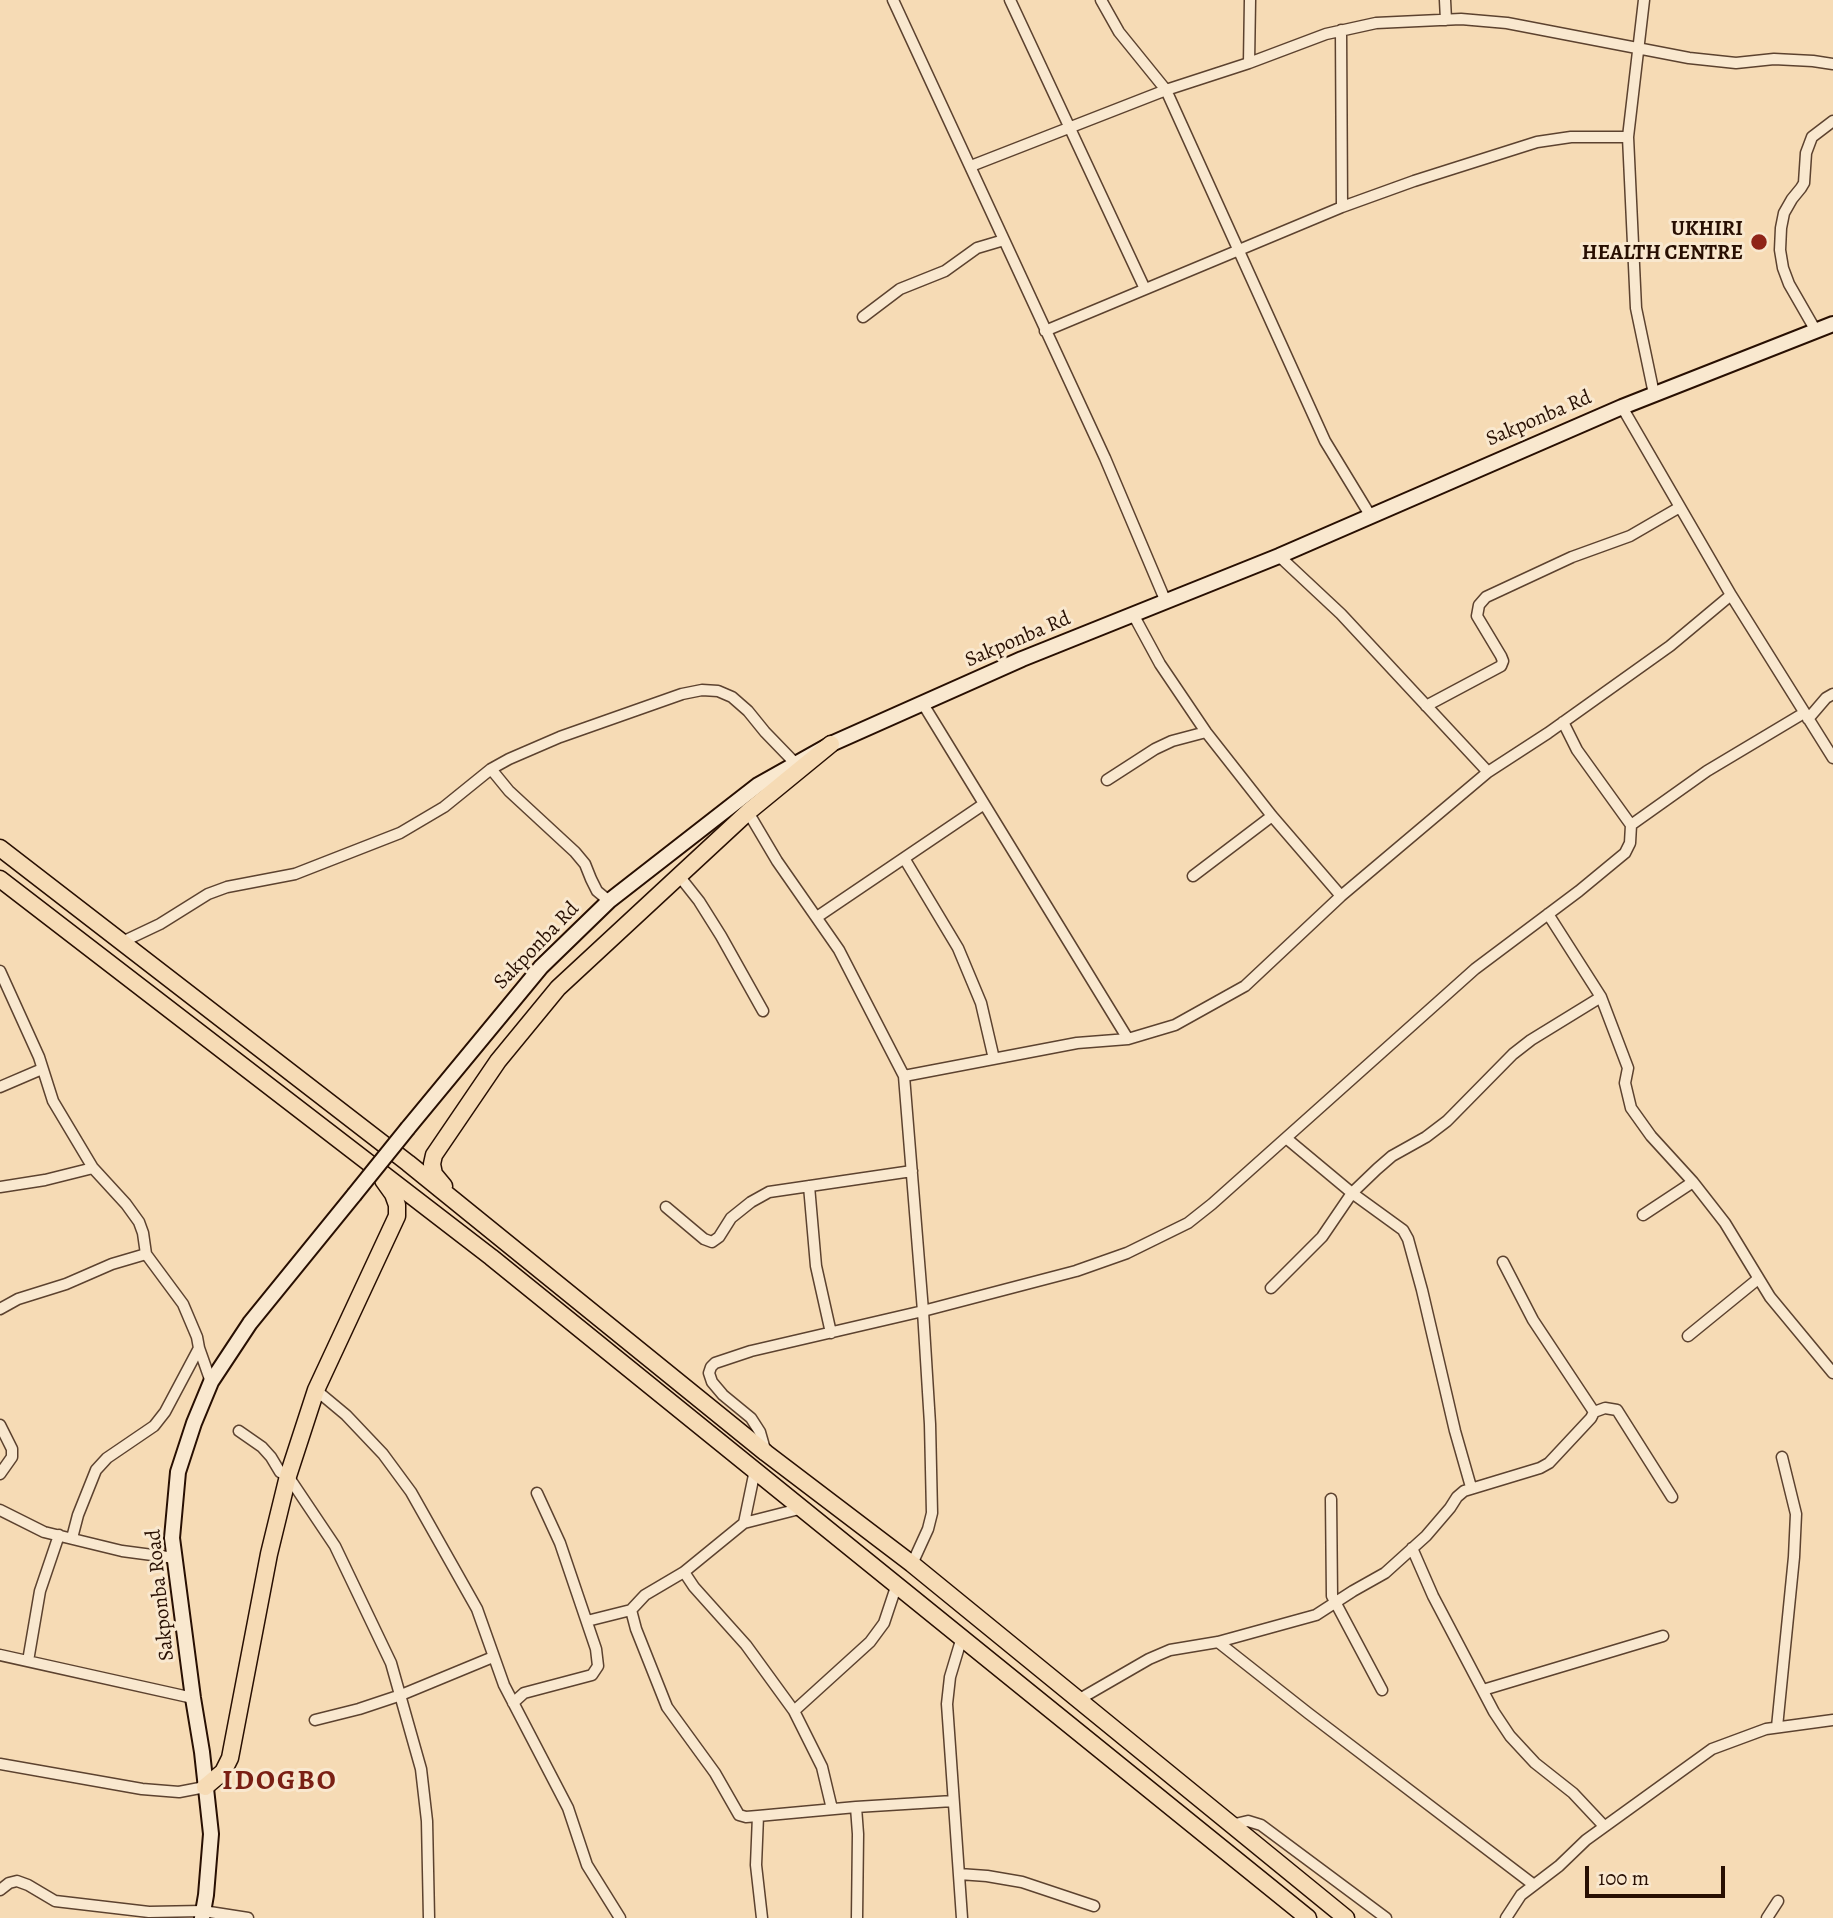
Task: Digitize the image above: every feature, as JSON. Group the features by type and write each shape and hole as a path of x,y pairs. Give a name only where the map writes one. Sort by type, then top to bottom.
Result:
{"highway":[{"path":"326,1100 405,1154 424,1160 433,1155 498,1061 558,988 748,812 831,744"},
{"path":"0,848 487,1226 766,1453 912,1564 1346,1918"},
{"path":"0,879 468,1239 1308,1918"},
{"path":"205,1787 223,1772 230,1758 269,1554 288,1476 316,1390 397,1216 397,1205 385,1182 320,1125"},
{"path":"433,1155 434,1174 487,1226"},
{"path":"397,1216 410,1211 420,1211 468,1239"},
{"path":"1107,1754 1122,1736"}],"main road":[{"name":"Sakponba Rd","path":"354,1195 541,967 609,901 758,785 831,744 1022,659 1279,556 1622,407 1833,324"},
{"name":"Sakponba Road","path":"202,1915 211,1834 173,1538 178,1472 211,1382 250,1323 354,1195"}],"street":[{"path":"893,0 1105,458 1166,602"},
{"path":"1010,0 1145,289"},
{"path":"1101,0 1119,32 1166,90 1325,441 1370,515"},
{"path":"1249,63 1250,0"},
{"path":"1445,0 1446,20"},
{"path":"1644,0 1628,137 1636,308 1654,394"},
{"path":"971,166 1166,90 1341,30 1376,23 1461,19 1507,23 1689,58 1736,63 1774,59 1833,64"},
{"path":"1341,30 1342,207"},
{"path":"1816,331 1789,284 1783,268 1781,228 1791,198 1804,183 1805,153 1812,137 1833,121"},
{"path":"1045,331 1342,207 1414,181 1537,142 1571,137 1628,137"},
{"path":"863,317 900,289 945,271 977,248 1004,240"},
{"path":"1622,407 1731,595 1833,758"},
{"path":"1426,706 1500,666 1503,661 1478,616 1479,605 1486,597 1572,557 1630,536 1680,507"},
{"path":"1279,556 1341,614 1488,772"},
{"path":"904,1076 1077,1043 1128,1038 1175,1025 1245,986 1340,896 1488,772 1670,646 1731,595"},
{"path":"1134,615 1160,664 1206,732 1272,817 1340,896"},
{"path":"122,943 160,924 208,894 227,887 295,874 400,833 444,807 509,758 682,694 702,690 718,691 732,697 796,764"},
{"path":"1631,825 1707,771 1806,716 1833,694"},
{"path":"923,704 1128,1038"},
{"path":"766,1453 760,1432 751,1418 712,1382 709,1373 710,1367 715,1363 751,1351 923,1311 1076,1271 1126,1253 1188,1223 1475,969 1625,853 1630,843 1631,825 1577,750 1563,722"},
{"path":"1107,780 1172,741 1206,732"},
{"path":"491,769 509,791 575,852 585,864 597,891 609,901"},
{"path":"817,917 984,804"},
{"path":"748,812 777,860 839,950 904,1076 923,1311 932,1513 928,1529 912,1564"},
{"path":"1193,876 1272,817"},
{"path":"904,858 958,948 981,1003 995,1059"},
{"path":"680,877 707,912 763,1012"},
{"path":"1548,914 1601,997 1628,1068 1625,1083 1631,1108 1651,1136 1693,1182 1725,1223 1770,1297 1833,1373"},
{"path":"0,971 39,1057 53,1101 93,1168 139,1222 146,1254 183,1304 211,1382"},
{"path":"1271,1288 1322,1237 1352,1193 1392,1156 1426,1138 1447,1121 1513,1054 1531,1040 1601,997"},
{"path":"0,1087 42,1069"},
{"path":"1286,1138 1352,1193 1403,1230 1408,1239 1471,1488"},
{"path":"0,1187 45,1180 93,1168"},
{"path":"666,1207 704,1239 712,1242 719,1237 731,1218 769,1192 912,1171"},
{"path":"1643,1215 1693,1182"},
{"path":"809,1186 816,1266 831,1333"},
{"path":"0,1309 18,1299 146,1254"},
{"path":"1503,1262 1533,1320 1594,1412"},
{"path":"1688,1336 1758,1279"},
{"path":"72,1538 78,1514 96,1470 107,1458 154,1426 165,1412 199,1348"},
{"path":"316,1390 346,1415 383,1454 411,1492 477,1609 493,1657 513,1703 568,1808 587,1865 620,1918"},
{"path":"1078,1700 1149,1659 1170,1650 1218,1642 1316,1615 1385,1573 1426,1536 1457,1497 1471,1488 1549,1463 1594,1412 1605,1408 1617,1410 1672,1497"},
{"path":"0,1425 12,1449 12,1457 0,1474"},
{"path":"239,1431 262,1447 280,1472 288,1476 335,1546 391,1663 421,1769 427,1821 429,1918"},
{"path":"271,1457 293,1459"},
{"path":"1777,1727 1796,1514 1782,1457"},
{"path":"744,1522 755,1470"},
{"path":"513,1703 524,1693 592,1675 598,1665 596,1649 560,1543 537,1493"},
{"path":"1331,1499 1331,1586 1335,1604 1382,1690"},
{"path":"587,1621 631,1609 645,1595 684,1572 744,1522 803,1508"},
{"path":"0,1510 44,1532 122,1551 175,1558"},
{"path":"28,1661 40,1591 59,1535"},
{"path":"1412,1548 1433,1595 1494,1712 1510,1737 1535,1763 1573,1793 1604,1826"},
{"path":"684,1572 746,1645 794,1711 822,1767 832,1809"},
{"path":"794,1711 870,1642 884,1623 897,1584"},
{"path":"631,1609 636,1629 667,1707 715,1773 739,1815 758,1816 953,1801"},
{"path":"1483,1690 1663,1636"},
{"path":"962,1637 950,1678 947,1704 962,1918"},
{"path":"1218,1642 1534,1885"},
{"path":"0,1655 193,1698"},
{"path":"315,1720 401,1695 493,1657"},
{"path":"1506,1918 1516,1900 1559,1866 1586,1840 1712,1749 1777,1727 1833,1720"},
{"path":"0,1764 142,1789 178,1791 205,1787"},
{"path":"856,1807 857,1918"},
{"path":"758,1816 756,1865 762,1918"},
{"path":"1231,1825 1248,1821 1261,1825 1386,1918"},
{"path":"959,1874 1023,1882 1094,1906"},
{"path":"0,1890 17,1881 55,1900 149,1912 248,1918"},
{"path":"1767,1918 1778,1901"}],"place":[{"name":"UKHIRI HEALTH CENTRE","path":"1759,242"}],"district":[{"name":"IDOGBO","path":"280,1782"}]}
